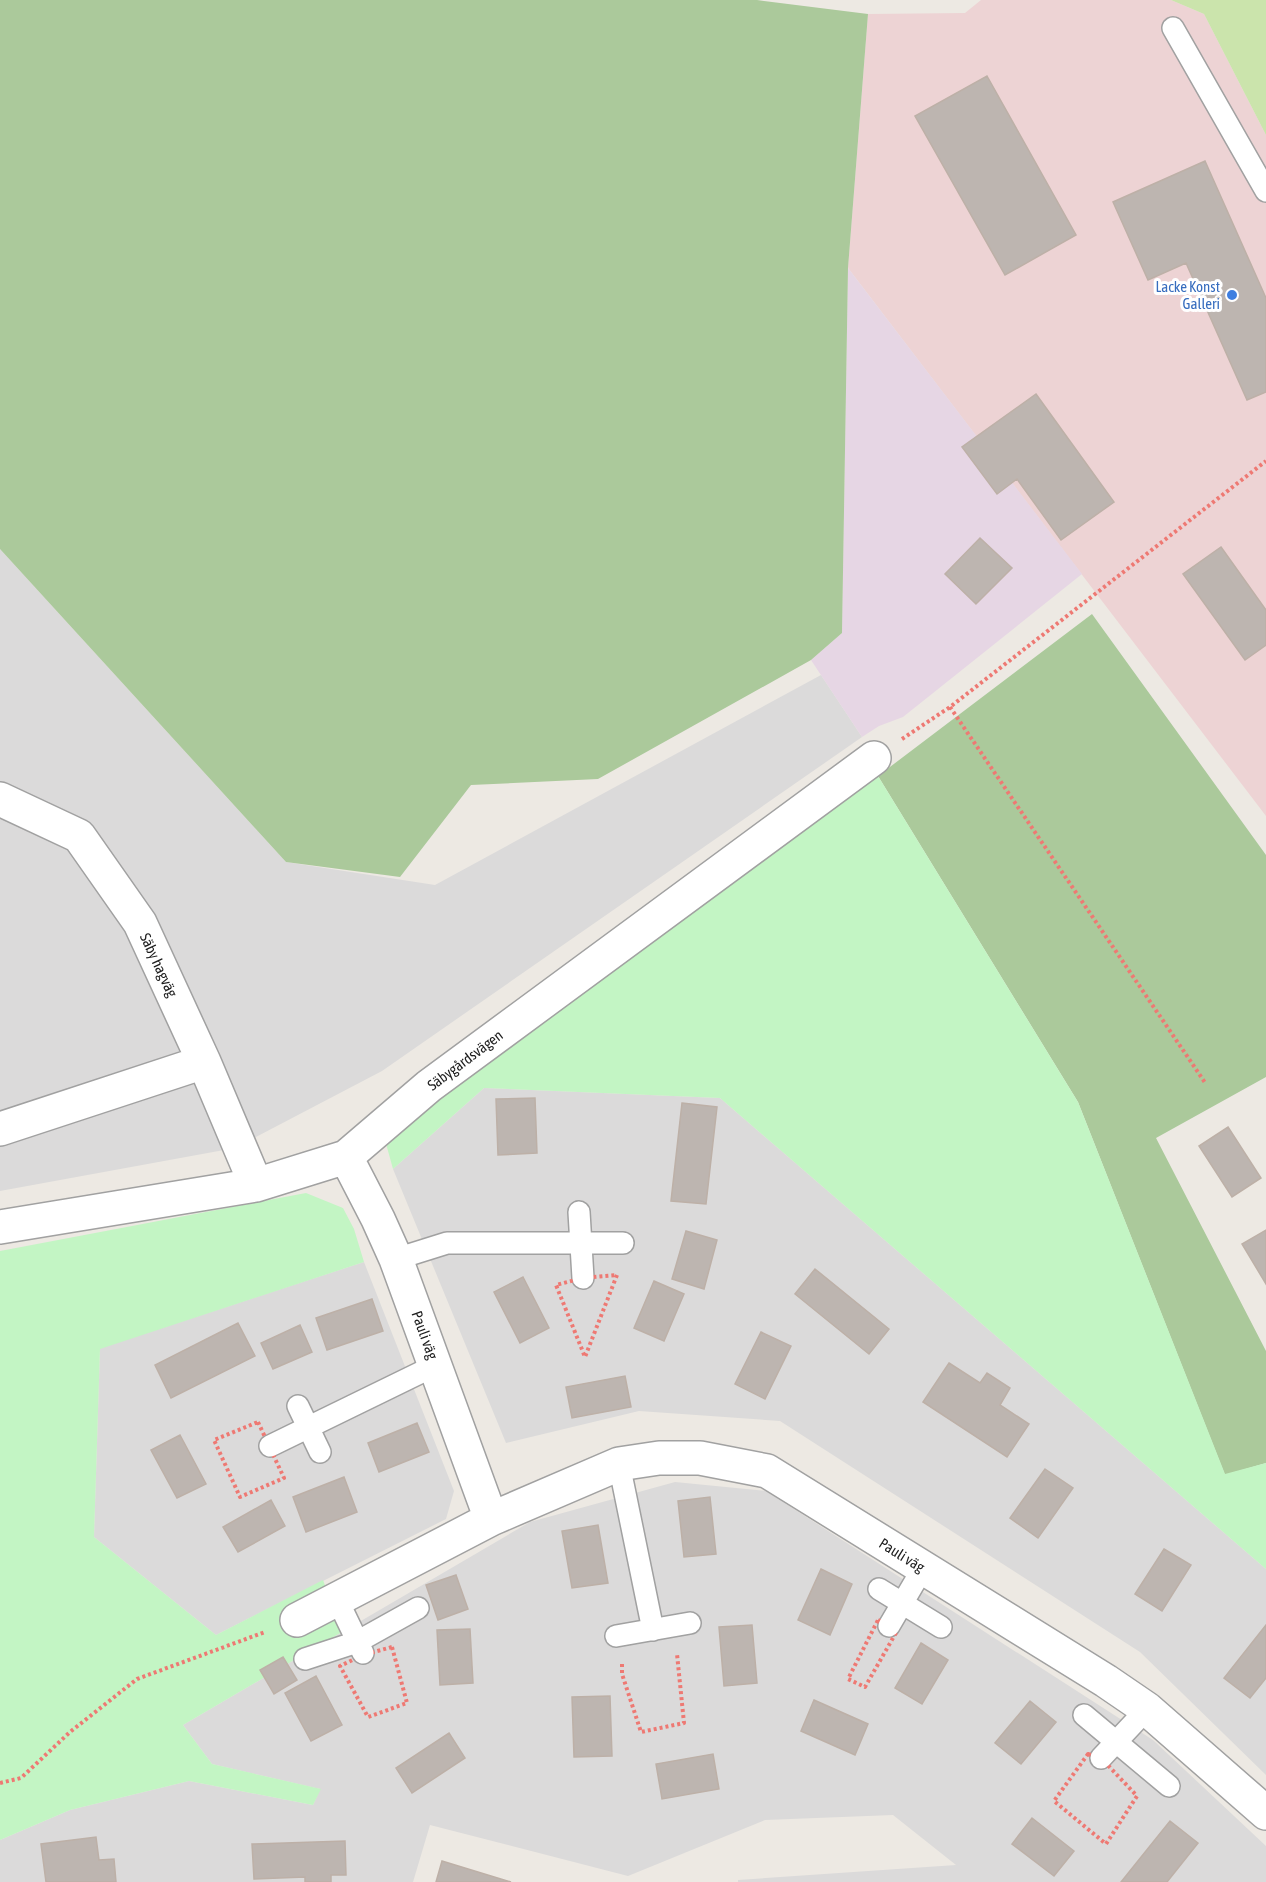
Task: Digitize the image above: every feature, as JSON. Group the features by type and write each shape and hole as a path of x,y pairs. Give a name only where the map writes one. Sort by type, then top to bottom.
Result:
{"street":[{"name":"Säbygårdsvägen","path":"0,1227 256,1185 346,1157 429,1086 874,758"},
{"name":"Säby hagväg","path":"0,799 79,836 140,923 204,1062 256,1185"},
{"path":"0,1128 204,1062"},
{"name":"Pauli väg","path":"346,1157 396,1259 491,1519"},
{"name":"Pauli väg","path":"297,1620 491,1519 619,1464 659,1458 700,1458 767,1471 1106,1681 1147,1709 1266,1813"}],"lane":[{"path":"1173,28 1266,191"},
{"path":"579,1212 583,1278"},
{"path":"396,1259 447,1243 623,1243"},
{"path":"270,1446 436,1365"},
{"path":"298,1406 320,1452"},
{"path":"619,1464 652,1630"},
{"path":"890,1626 923,1568"},
{"path":"879,1589 941,1627"},
{"path":"337,1599 360,1648"},
{"path":"305,1659 360,1648 418,1608"},
{"path":"618,1636 682,1625"},
{"path":"1101,1758 1147,1709"},
{"path":"1084,1715 1169,1786"}],"path":[{"path":"874,758 950,707 1266,461"},
{"path":"950,707 1206,1083"},
{"path":"0,1783 21,1778 70,1732 137,1678 297,1620"},
{"path":"878,1620 890,1626 897,1631 865,1687 848,1679 878,1620"},
{"path":"618,1636 622,1674 641,1732 684,1723 682,1625"},
{"path":"392,1647 407,1703 368,1717 340,1666 360,1648 392,1647"},
{"path":"1088,1754 1101,1758 1137,1796 1106,1844 1054,1801 1088,1754"}],"shaded area":[{"path":"981,0 1171,0 1204,14 1266,135 1266,816 848,268 868,14 965,13"},
{"path":"848,268 1082,574 903,717 879,726 862,737 811,660 842,633"},
{"path":"0,549 286,862 435,885 821,675 862,737 382,1071 235,1148 0,1191"},
{"path":"484,1088 720,1098 1266,1569 1266,1775 1140,1652 780,1421 639,1411 506,1443 393,1169"},
{"path":"364,1262 454,1491 446,1519 216,1635 94,1537 100,1348"},
{"path":"675,1482 766,1491 1153,1740 1266,1846 1266,1882 738,1882 738,1880 956,1865 893,1815 765,1820 628,1876 430,1825 413,1882 0,1882 0,1840 70,1810 189,1781 313,1805 320,1789 212,1764 183,1725 530,1522"}],"green space":[{"path":"0,0 757,0 868,14 848,268 842,633 811,660 598,779 471,785 400,877 286,862 0,549"},
{"path":"1171,0 1266,0 1266,135 1204,14"},
{"path":"1092,614 1266,855 1266,1077 1156,1138 1266,1351 1266,1463 1225,1475 1078,1102 878,776"},
{"path":"878,776 1078,1102 1225,1474 1266,1463 1266,1569 720,1098 484,1088 393,1169 385,1140 543,1021"},
{"path":"306,1193 343,1208 354,1229 364,1262 100,1349 94,1537 216,1635 323,1580 342,1632 183,1725 212,1764 321,1789 313,1805 189,1781 70,1810 0,1840 0,1251"}],"building":[{"path":"987,76 1076,235 1005,275 915,116"},
{"path":"1205,161 1266,298 1266,392 1247,400 1186,263 1148,280 1113,202"},
{"path":"1036,394 1114,502 1061,540 1017,479 997,494 962,447"},
{"path":"980,538 1012,568 976,604 945,574"},
{"path":"1221,547 1266,610 1266,645 1245,660 1183,574"},
{"path":"535,1098 537,1153 498,1155 496,1099"},
{"path":"682,1103 717,1107 706,1204 671,1201"},
{"path":"1228,1127 1261,1178 1232,1197 1199,1146"},
{"path":"1266,1230 1266,1284 1242,1244"},
{"path":"686,1231 717,1240 704,1289 672,1279"},
{"path":"815,1269 889,1329 869,1354 795,1294"},
{"path":"523,1277 549,1328 520,1343 494,1292"},
{"path":"654,1281 684,1294 664,1341 634,1328"},
{"path":"372,1299 383,1331 327,1350 316,1318"},
{"path":"238,1323 255,1356 171,1398 155,1365"},
{"path":"300,1325 312,1352 273,1369 261,1343"},
{"path":"761,1332 791,1346 765,1399 735,1384"},
{"path":"949,1363 980,1383 987,1373 1010,1388 1000,1405 1029,1424 1007,1457 923,1402"},
{"path":"625,1376 631,1407 572,1418 566,1387"},
{"path":"417,1423 429,1452 379,1472 368,1443"},
{"path":"180,1435 206,1484 177,1498 151,1450"},
{"path":"1045,1469 1073,1488 1038,1538 1010,1518"},
{"path":"344,1477 357,1512 306,1532 293,1497"},
{"path":"710,1497 716,1554 684,1557 678,1501"},
{"path":"271,1500 285,1526 238,1552 223,1527"},
{"path":"598,1525 608,1583 572,1588 562,1531"},
{"path":"1164,1549 1191,1565 1162,1611 1135,1594"},
{"path":"821,1569 852,1584 830,1635 798,1620"},
{"path":"456,1575 468,1609 438,1620 426,1585"},
{"path":"752,1625 757,1683 724,1686 719,1627"},
{"path":"1266,1625 1266,1678 1250,1698 1224,1678"},
{"path":"470,1629 473,1683 440,1685 437,1630"},
{"path":"921,1643 948,1660 922,1704 895,1688"},
{"path":"283,1657 297,1680 274,1694 260,1670"},
{"path":"316,1676 342,1725 311,1741 285,1693"},
{"path":"610,1696 612,1756 574,1757 572,1697"},
{"path":"814,1700 868,1724 855,1755 801,1731"},
{"path":"1030,1701 1056,1722 1021,1764 995,1743"},
{"path":"449,1733 465,1758 412,1793 396,1768"},
{"path":"713,1754 719,1789 662,1799 656,1764"},
{"path":"1032,1818 1074,1851 1054,1876 1012,1844"},
{"path":"1170,1821 1198,1843 1167,1882 1121,1882"},
{"path":"96,1837 99,1860 114,1859 116,1882 46,1882 41,1844"},
{"path":"345,1841 346,1875 331,1875 331,1882 305,1882 305,1877 254,1879 252,1844"},
{"path":"442,1861 511,1882 436,1882"}],"place":[{"name":"Lacke Konst Galleri","path":"1232,295"}]}
